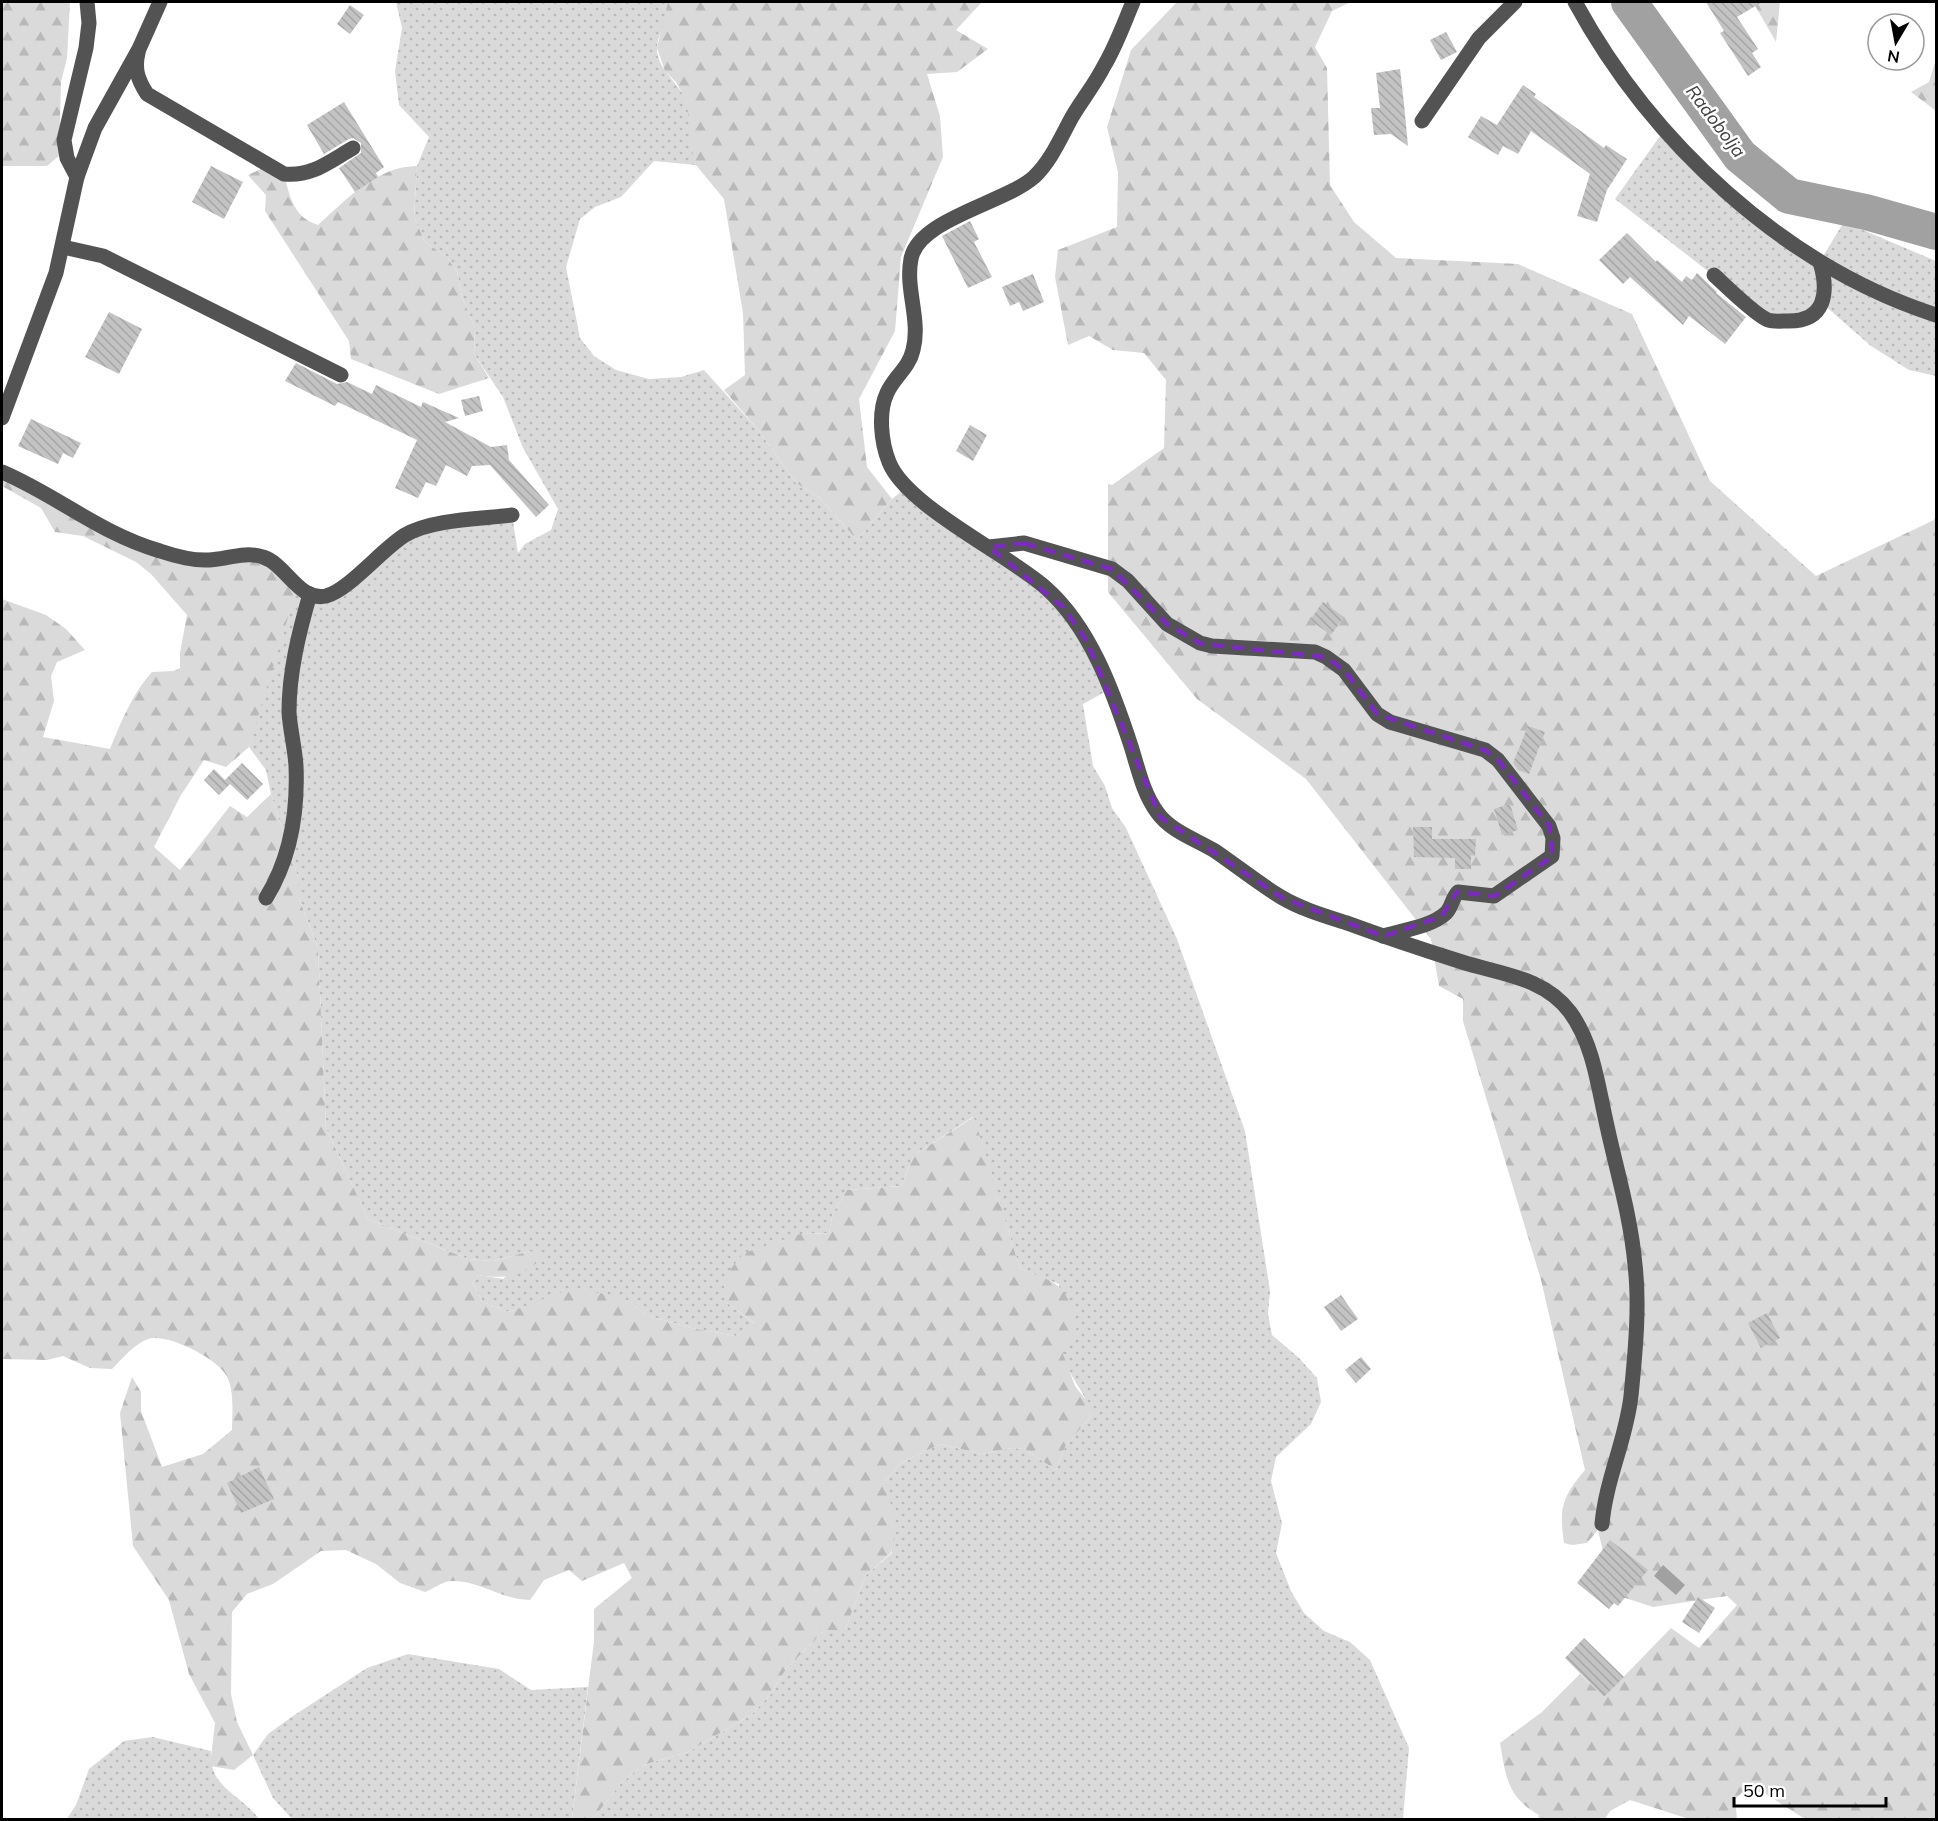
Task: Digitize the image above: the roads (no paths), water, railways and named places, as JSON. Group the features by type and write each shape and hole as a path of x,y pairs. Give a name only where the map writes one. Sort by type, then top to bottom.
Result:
{"street":[{"path":"77,177 67,158 64,140 86,48 89,23 87,2"},
{"path":"2,418 45,307 63,247 77,177 95,129 139,49 160,2"},
{"path":"1133,2 1105,66 1047,162 1034,177 1013,191 942,224 923,239 910,260 916,327 914,349 907,366 887,393 882,431 888,457 898,478 918,497 1046,588 1063,607 1086,640 1104,673 1148,798 1160,817 1283,898 1383,936 1544,987 1571,1013 1589,1051 1631,1232 1636,1271 1631,1393 1622,1442 1603,1504 1602,1524"},
{"path":"1422,121 1479,38 1515,2"},
{"path":"1575,2 1608,55 1640,98 1707,178 1820,262 1872,292 1936,315"},
{"path":"139,49 136,62 138,80 147,94 284,174 301,176 353,148"},
{"path":"63,247 103,256 341,375"},
{"path":"1713,275 1768,320 1797,322 1813,314 1823,304 1826,280 1820,262"},
{"path":"2,472 108,531 159,551 206,560 247,555 263,556 282,567 303,591 326,596 339,590 389,545 408,534 427,526 512,515"},
{"path":"989,547 1024,543 1112,569 1128,580 1167,624 1200,643 1212,646 1316,652 1344,670 1366,702 1377,714 1390,722 1467,743 1485,750 1498,760 1549,826 1553,838 1552,856 1494,896 1458,892 1449,910 1442,916 1429,923 1383,936"},
{"path":"266,898 284,862 291,836 297,792 296,764 289,713 291,676 310,594"}],"waterway":[{"name":"Radobolja","path":"1629,2 1740,156 1789,196 1866,212 1936,232"}]}
